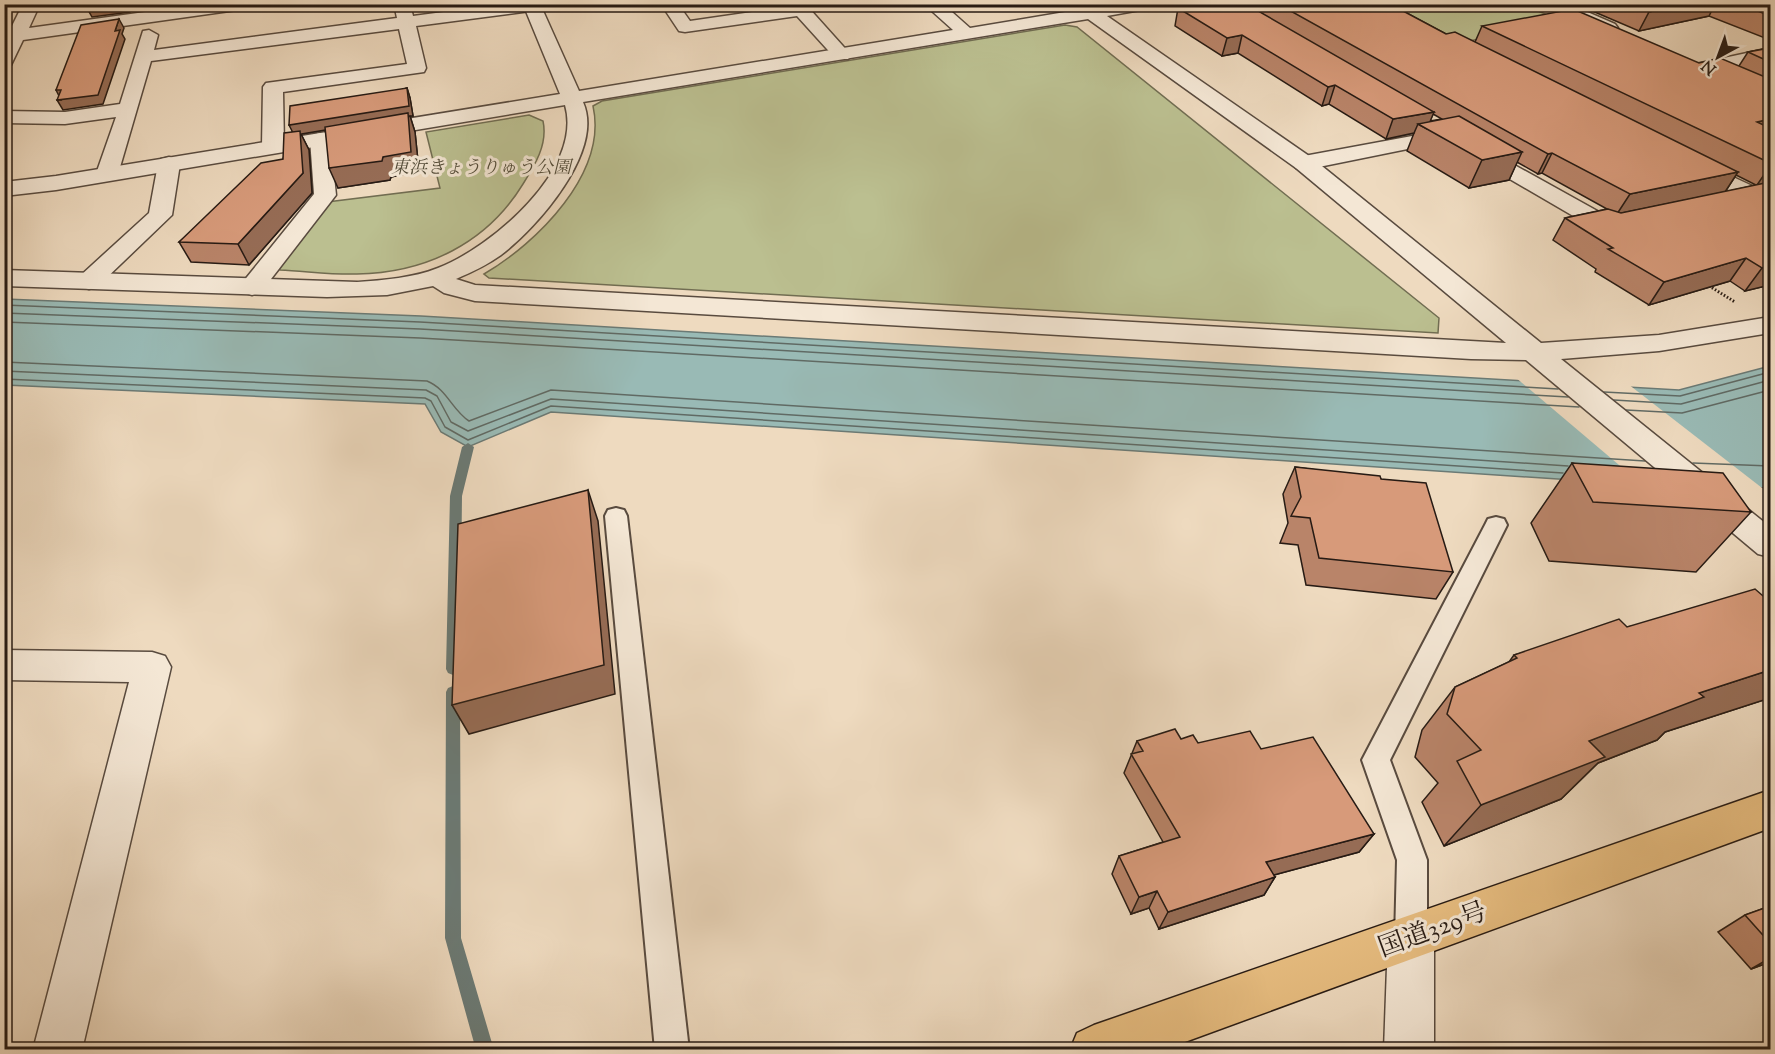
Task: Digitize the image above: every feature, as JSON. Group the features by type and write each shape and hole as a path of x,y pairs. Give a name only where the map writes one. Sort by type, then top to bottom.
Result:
{"highway":[{"name":"国道329号","path":"1094,1050 1411,939 1770,809"}],"street":[{"path":"4,62 32,4"},
{"path":"18,35 155,11 244,4"},
{"path":"669,4 686,27 801,10 842,55"},
{"path":"932,4 966,33"},
{"path":"4,189 842,55 1086,9 1146,4"},
{"path":"1554,4 1629,36"},
{"path":"4,278 361,290 436,277 472,263 498,247 514,232 555,183 570,158 576,140 578,120 572,99 536,5 404,14 142,57"},
{"path":"1086,9 1208,92 1304,163 1761,537"},
{"path":"107,174 129,109 155,11"},
{"path":"273,146 273,87 417,68 404,14"},
{"path":"1703,68 1770,53"},
{"path":"1682,59 1731,80"},
{"path":"4,117 65,118 129,109"},
{"path":"1423,119 1607,226 1652,217"},
{"path":"1304,163 1450,135"},
{"path":"252,287 325,195 320,139"},
{"path":"1670,154 1762,194"},
{"path":"89,281 160,215 169,164"},
{"path":"1719,202 1762,194"},
{"path":"436,277 453,288 475,293 1445,350 1535,353 1707,338 1770,326"},
{"path":"4,665 152,667 57,1050"},
{"path":"1409,1050 1411,939"}],"lane":[{"path":"616,516 672,1050"},
{"path":"1411,939 1412,860 1376,760 1496,525"}],"path":[{"path":"1698,280 1739,304"}],"green space":[{"path":"1379,5 1523,5 1565,22 1459,43"},
{"path":"1065,25 1077,27 1439,318 1438,333 489,278 484,274 526,244 564,204 590,156 595,131 593,106 602,101"},
{"name":"東浜きょうりゅう公園","path":"529,115 543,121 544,130 542,146 532,169 508,205 492,223 452,251 407,268 382,272 348,274 280,270 276,264 327,202 440,188 426,132"}],"water":[{"path":"5,299 421,316 1679,390 1770,366 1770,488 1633,484 551,412 468,447 441,432 425,404 5,385"}],"pier":[{"path":"1515,377 1628,384 1766,491 1645,487"}],"building":[{"path":"115,4 87,8 88,5"},
{"path":"1182,4 1246,4 1434,112 1393,119 1335,85 1328,87 1242,35 1227,38 1178,8"},
{"path":"1278,4 1390,4 1446,34 1455,32 1738,172 1630,194 1552,153 1548,154"},
{"path":"1630,4 1684,4 1649,12"},
{"path":"1740,4 1770,4 1770,16"},
{"path":"1573,9 1699,63 1720,58 1770,79 1770,119 1757,122 1770,128 1770,163 1482,26"},
{"path":"119,19 115,31 120,30 98,95 57,100 61,90 56,90 81,25"},
{"path":"1770,48 1770,62 1748,52"},
{"path":"407,88 409,106 289,125 290,106"},
{"path":"408,113 411,152 383,157 382,161 329,168 325,127"},
{"path":"1459,116 1522,152 1482,160 1418,124"},
{"path":"300,131 303,173 238,244 179,242 261,163 283,159 284,133"},
{"path":"1770,182 1770,266 1762,268 1746,258 1664,282 1608,249 1613,248 1565,218 1608,209 1621,213"},
{"path":"1572,463 1723,473 1751,512 1593,502"},
{"path":"1295,467 1426,483 1453,572 1319,558 1310,518 1291,516 1301,497"},
{"path":"588,490 604,665 452,705 458,524"},
{"path":"1755,589 1770,602 1770,670 1699,693 1704,697 1589,741 1605,757 1481,805 1457,761 1481,750 1447,714 1455,687 1517,658 1514,655 1619,619 1627,627"},
{"path":"1175,729 1181,739 1193,735 1198,743 1250,731 1261,749 1313,737 1374,834 1266,862 1275,877 1168,912 1157,891 1139,897 1119,856 1180,837 1131,754 1143,751 1137,741"},
{"path":"1770,906 1770,943 1745,915"}],"waterway":[{"path":"453,669 456,496 468,447"},
{"path":"453,692 453,938 485,1050"}]}
